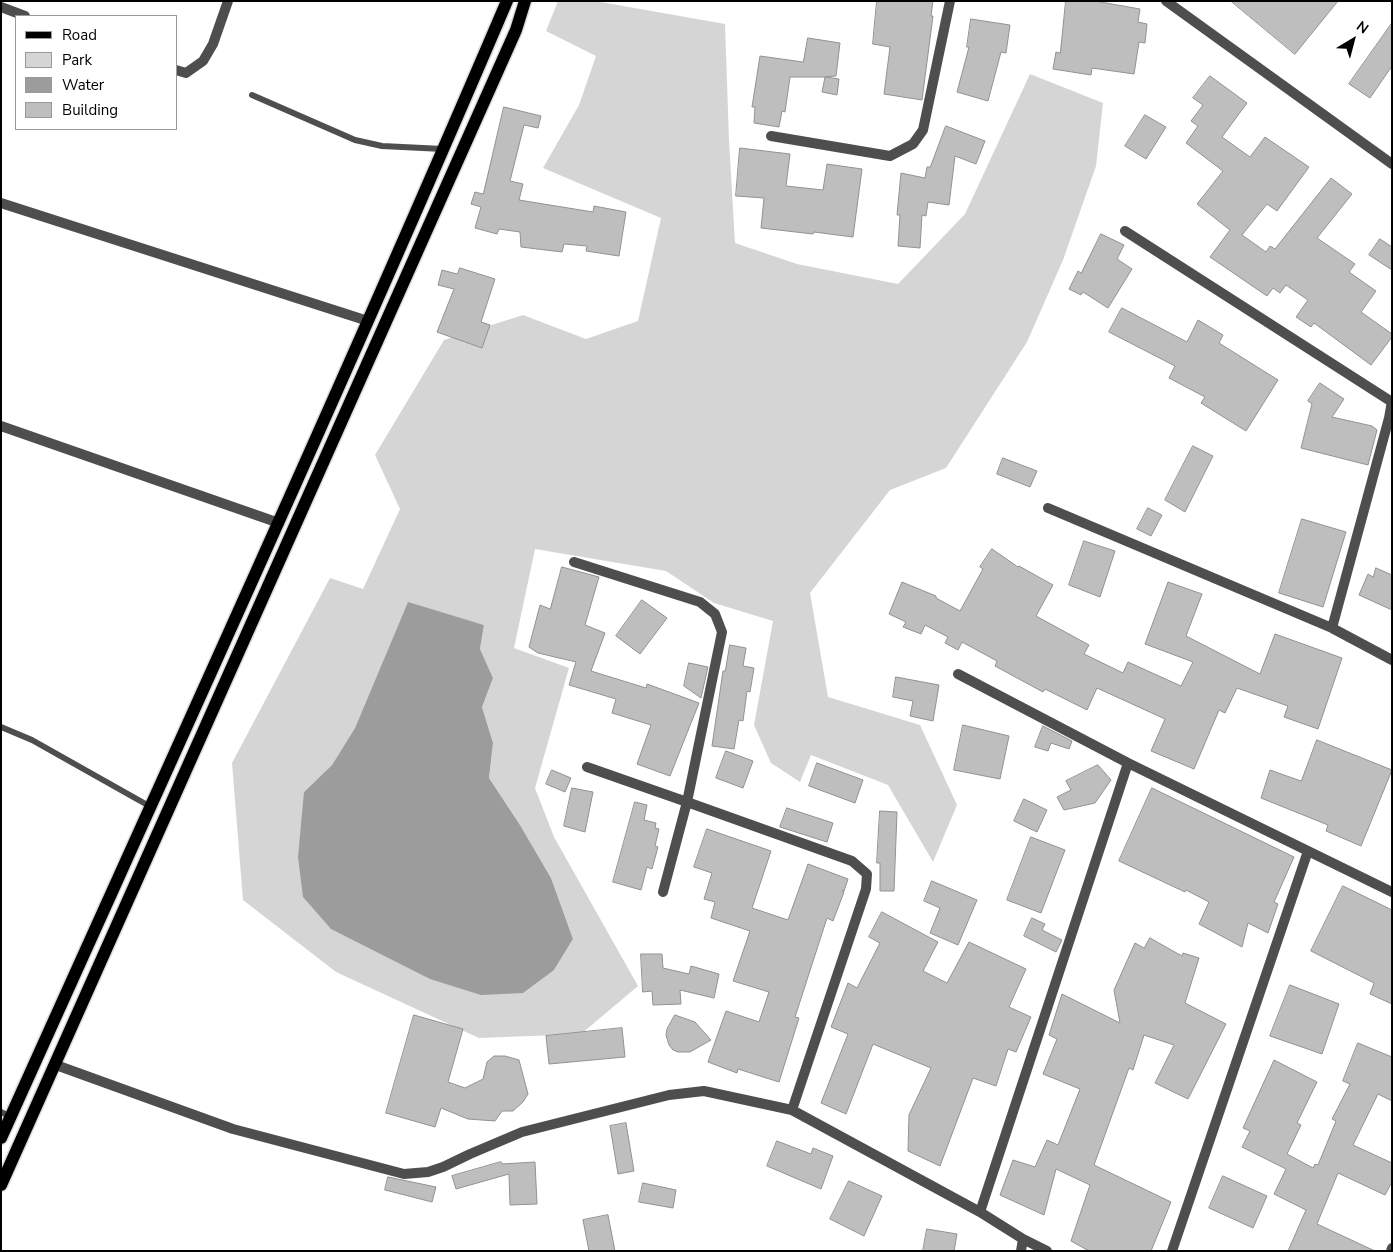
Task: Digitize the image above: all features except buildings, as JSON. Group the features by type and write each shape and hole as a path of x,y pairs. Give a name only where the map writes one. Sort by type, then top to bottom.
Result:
{"main road":[{"path":"1,1138 6,1114 151,807 279,523 508,1"},
{"path":"1,1185 516,30 525,1"}],"street":[{"path":"178,71 186,73 202,61 213,44 228,1"},
{"path":"771,136 890,156 913,144 924,130 950,1"},
{"path":"1166,1 1392,164"},
{"path":"9,6 23,15"},
{"path":"1,204 368,321"},
{"path":"1126,231 1392,402 1332,628"},
{"path":"1,426 279,523"},
{"path":"1048,508 1332,628 1392,660"},
{"path":"574,562 700,602 714,614 722,632 687,802 663,892"},
{"path":"958,674 1128,763 1392,892"},
{"path":"980,1212 1128,763"},
{"path":"587,767 852,861 867,874 866,889 792,1110"},
{"path":"1172,1251 1308,851"},
{"path":"56,1065 233,1129 404,1174 428,1172 444,1167 522,1132 669,1095 704,1090 792,1110 980,1212 1023,1240 1047,1251"},
{"path":"1021,1251 1023,1240"}],"lane":[{"path":"252,95 355,140 382,146 444,149"},
{"path":"1,726 32,740 151,807"}],"green space":[{"path":"558,1 595,1 725,24 735,243 797,264 898,284 965,214 1030,74 1103,103 1096,166 1063,260 1027,342 946,468 890,490 810,593 828,697 920,725 957,805 933,862 888,785 811,755 800,782 771,763 754,725 773,621 714,603 666,571 535,549 514,648 569,668 535,788 554,837 638,986 581,1034 479,1038 336,972 243,900 232,763 330,578 363,589 400,509 375,455 444,340 523,315 586,339 638,321 661,218 543,168 579,105 596,56 546,31","holes":["408,603 484,625 480,649 493,678 482,707 493,743 489,778 520,825 551,878 573,939 554,970 304,792 332,765 355,728"]}],"water":[{"path":"408,602 484,625 480,649 493,678 482,707 493,743 489,778 520,825 551,878 573,939 554,970 523,993 481,995 430,979 331,929 303,897 298,857 304,792 332,765 355,728"}]}
